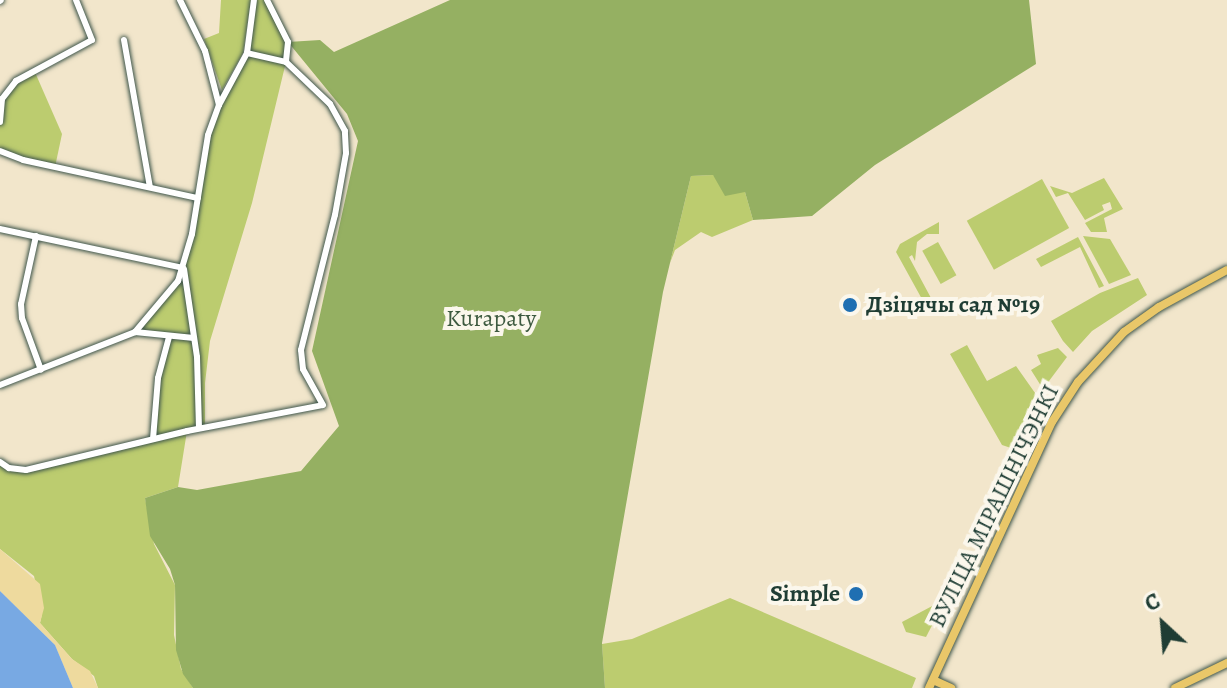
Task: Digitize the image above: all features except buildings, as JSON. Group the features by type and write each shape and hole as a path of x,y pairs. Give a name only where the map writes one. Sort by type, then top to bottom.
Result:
{"main road":[{"name":"ВУЛІЦА МІРАШНІЧЭНКІ","path":"931,684 1052,422 1078,382 1124,332 1159,307 1227,270"},
{"path":"1175,688 1227,663"},
{"path":"931,684 951,688"}],"street":[{"path":"0,122 2,99 16,81 92,40 76,0"},
{"path":"180,0 205,51 219,105"},
{"path":"0,385 135,332 169,295 183,268 208,135 219,105 247,53 254,0"},
{"path":"267,0 288,42 286,62"},
{"path":"124,40 150,187"},
{"path":"0,462 9,468 26,470 199,428 323,405 318,390 303,369 301,350 335,215 346,138 342,123 330,104 286,62 247,53"},
{"path":"0,151 23,160 198,198"},
{"path":"0,229 183,268"},
{"path":"36,236 21,304 22,318 41,370"},
{"path":"183,268 194,338 199,428"},
{"path":"135,332 194,338"},
{"path":"153,439 158,378 169,337"}],"green space":[{"path":"221,0 251,0 243,53 222,90 204,39 219,33"},
{"path":"254,0 267,0 288,42 286,62 252,203 210,341 205,383 205,428 187,431 178,487 145,498 154,544 175,585 174,635 181,669 193,688 98,688 94,676 72,659 40,623 42,614 34,576 0,549 0,462 9,468 26,470 153,439 158,378 169,338 135,332 169,295 183,268 211,125 247,53"},
{"name":"Kurapaty","path":"450,0 1029,0 1036,64 875,165 812,216 753,220 745,192 725,196 713,175 691,176 663,292 602,643 605,688 193,688 183,674 176,650 175,585 170,569 150,536 145,498 178,487 197,490 301,471 339,426 312,351 358,141 347,114 288,42 320,40 334,52"},
{"path":"34,70 62,134 55,167 0,151 0,104 5,93"},
{"path":"713,175 745,192 753,220 712,237 701,232 675,250 670,263 691,176"},
{"path":"1104,178 1123,209 1104,218 1107,232 1091,232 1085,223 1112,209 1110,202 1102,205 1104,210 1085,220 1068,193 1056,197 1050,186 1072,193"},
{"path":"1042,179 1069,228 994,270 967,221"},
{"path":"939,222 939,234 927,234 917,242 915,261 912,255 909,257 931,298 941,307 928,310 896,252 900,244"},
{"path":"1083,236 1110,239 1131,275 1109,284"},
{"path":"1078,237 1104,286 1099,288 1080,247 1041,267 1036,259"},
{"path":"938,242 956,275 941,284 922,251"},
{"path":"1138,278 1147,295 1092,331 1073,352 1051,321 1100,293"},
{"path":"967,345 987,381 1016,366 1040,400 1017,450 1002,445 950,354"},
{"path":"1058,348 1067,357 1043,389 1031,370 1041,364 1037,355"},
{"path":"730,598 916,678 912,688 605,688 602,644 632,639"},
{"path":"936,604 941,608 926,637 906,632 902,622"}],"sand":[{"path":"0,549 40,584 44,608 40,623 72,659 90,671 98,688 73,688 55,645 0,591"}],"water":[{"path":"0,591 55,645 73,688 0,688"}],"place":[{"name":"Дзіцячы сад №19","path":"850,305"},
{"name":"Simple","path":"856,594"}]}
